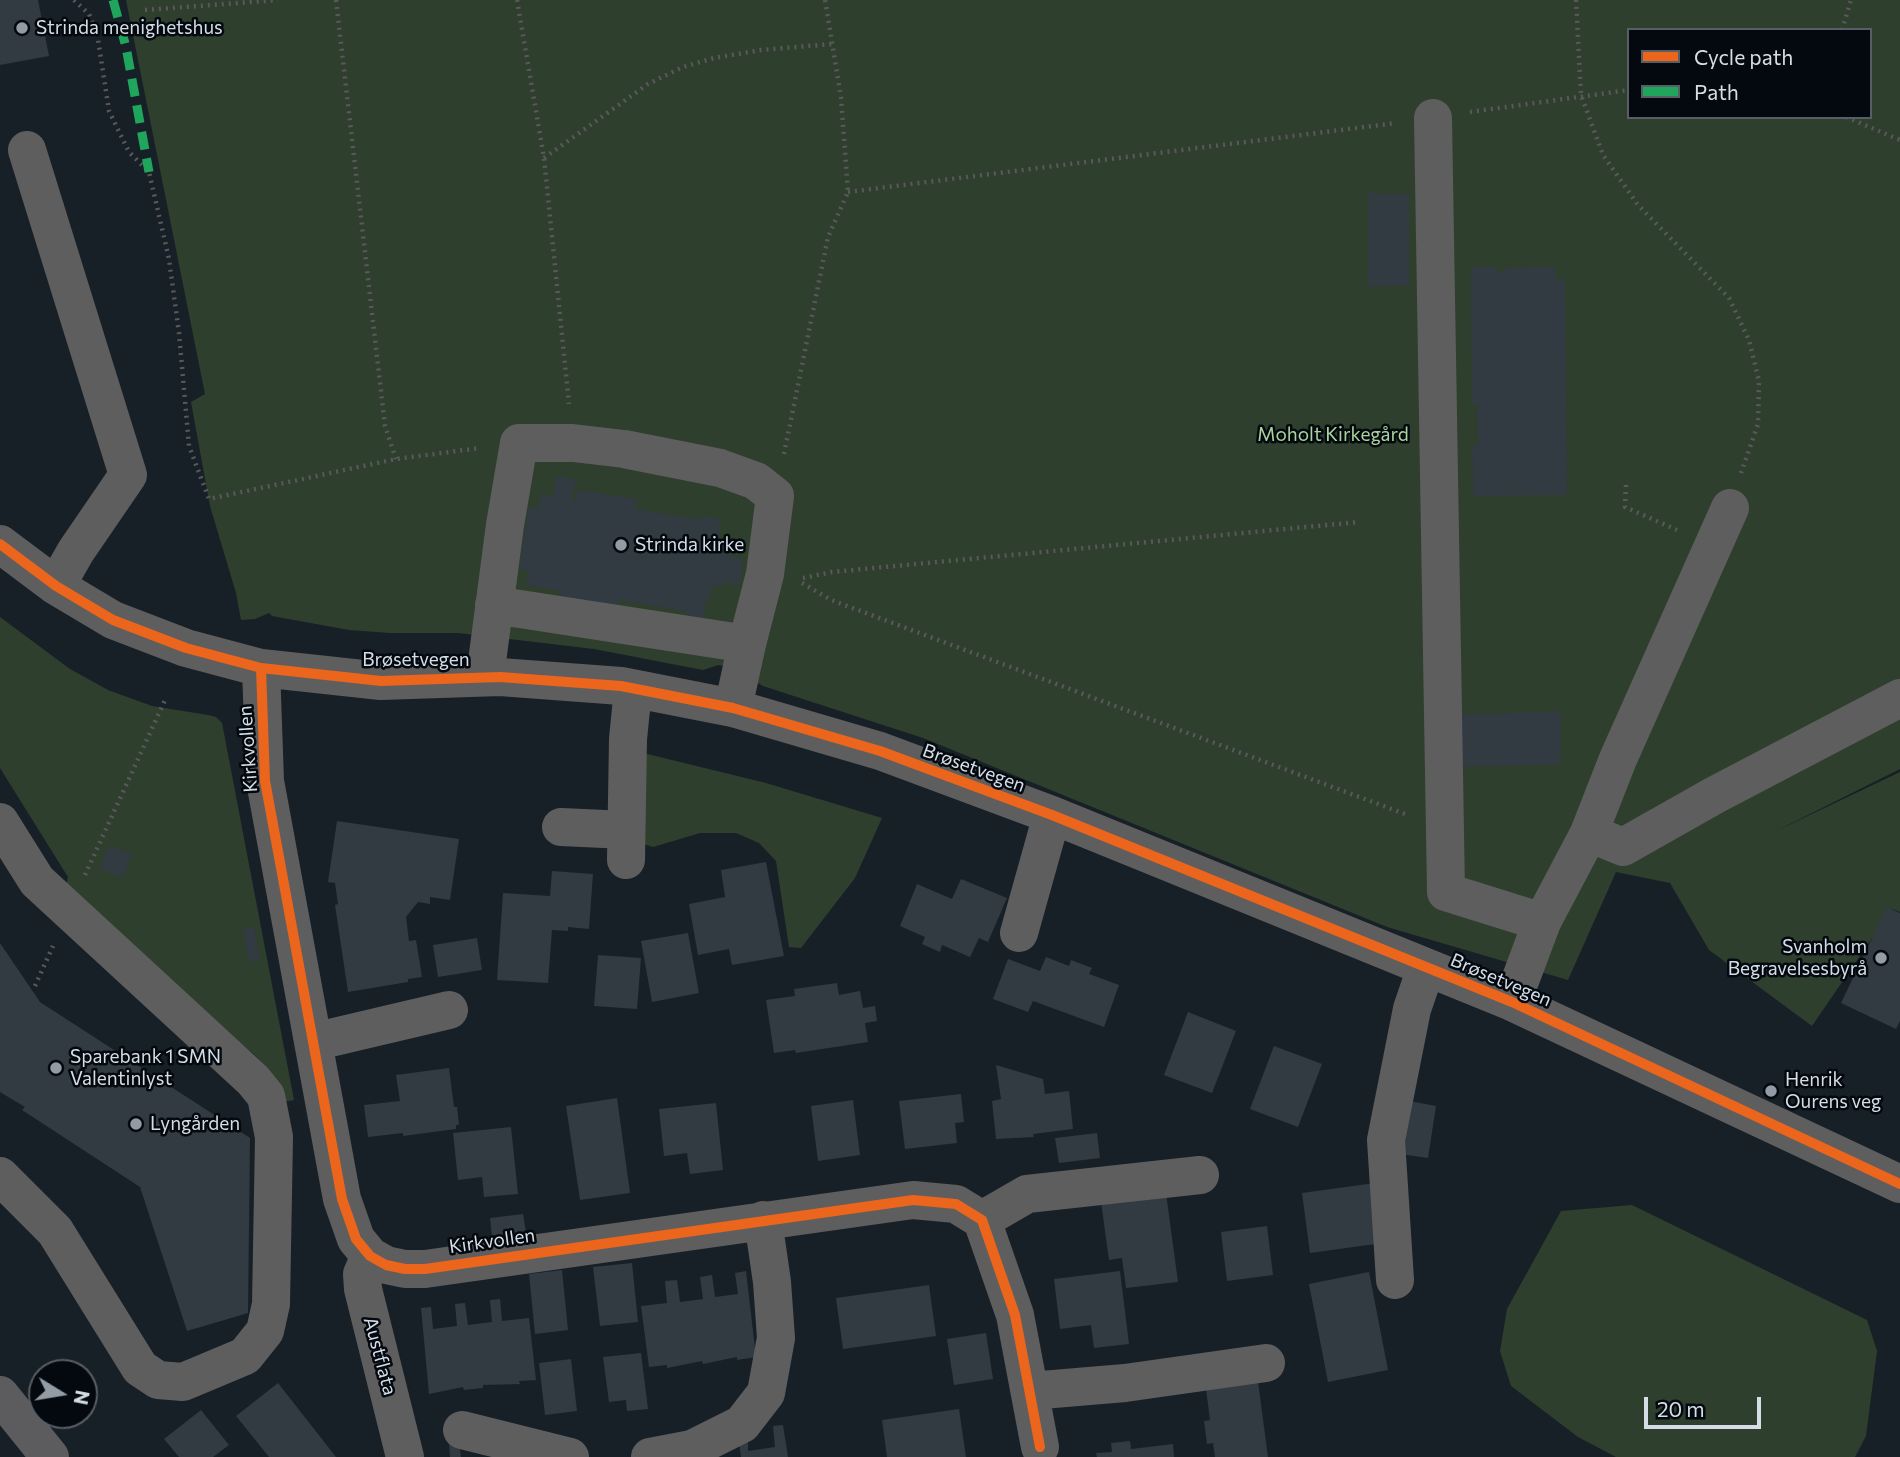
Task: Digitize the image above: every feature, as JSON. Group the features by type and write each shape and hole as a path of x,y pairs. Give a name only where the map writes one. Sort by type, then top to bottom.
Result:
{"highway":[{"path":"0,1395 50,1457"}],"street":[{"path":"1433,118 1446,892 1542,922"},
{"path":"27,150 128,475 76,551 56,586"},
{"path":"485,677 519,443 573,443 624,449 720,468 756,481 775,496 765,574 733,708"},
{"path":"1512,1002 1542,922 1588,833 1618,759 1730,508"},
{"name":"Brøsetvegen","path":"0,544 56,586 113,620 186,648 261,668 381,681 485,677 633,689 733,708 880,751 1052,816 1512,1002 1900,1184"},
{"path":"494,605 747,644"},
{"name":"Kirkvollen","path":"261,668 265,781 342,1199 356,1239 370,1256 386,1265 425,1269 914,1200 956,1204 982,1220"},
{"path":"561,827 626,845 628,739 633,689"},
{"path":"1588,833 1623,847 1715,795 1900,698"},
{"path":"1019,933 1052,816"},
{"path":"0,822 37,881 253,1080 266,1096 274,1137 271,1304 265,1331 245,1356 183,1382 158,1380 140,1368 55,1231 0,1176"},
{"path":"1395,1280 1386,1140 1412,1009 1426,968"},
{"path":"313,1042 449,1010"},
{"path":"1040,1447 1015,1315 982,1220 1027,1194 1200,1175"},
{"path":"650,1457 692,1449 742,1424 766,1393 776,1338 772,1282 763,1220"},
{"name":"Austflata","path":"370,1256 362,1274 363,1289 405,1457"},
{"path":"1030,1391 1125,1383 1266,1363"},
{"path":"463,1430 570,1457"}],"path":[{"path":"74,0 89,14 97,33 109,111 129,152 149,172 169,259 179,333 188,446 209,499 396,459 519,443"},
{"path":"145,10 278,0"},
{"path":"336,0 385,426 396,459"},
{"path":"517,0 544,158 573,443"},
{"path":"775,496 828,237 848,192 841,97 825,0"},
{"path":"1576,0 1581,96 1602,155 1638,205 1729,299 1749,341 1759,382 1758,424 1730,508"},
{"path":"1843,28 1851,0"},
{"path":"544,158 649,84 683,67 749,52 832,44"},
{"path":"848,192 1433,118 1627,90"},
{"path":"1851,119 1900,140"},
{"path":"1626,485 1625,507 1713,546"},
{"path":"1359,522 831,572 795,579 831,600 1445,830"},
{"path":"35,986 165,700"}],"green space":[{"name":"Moholt Kirkegård","path":"126,0 1900,0 1900,769 1774,832 1900,772 1900,912 1892,909 1812,1026 1709,950 1670,883 1616,872 1568,980 1387,927 923,738 763,686 730,667 718,665 703,670 594,649 458,633 349,630 272,616 269,613 255,619 241,620 236,593 210,506 191,402 205,394"},
{"path":"0,617 70,669 108,690 152,706 216,717 222,723 294,1100 283,1102 269,1070 258,1058 65,891 68,877 0,768"},
{"path":"635,751 766,783 882,818 855,878 801,948 789,947 776,861 759,843 736,833 700,833 653,847 640,843"},
{"path":"1632,1205 1867,1320 1877,1351 1866,1436 1855,1457 1616,1457 1578,1437 1511,1386 1500,1351 1507,1309 1561,1211"}],"building":[{"name":"Strinda menighetshus","path":"0,0 38,0 49,56 0,65"},
{"path":"1368,191 1374,191 1374,194 1409,194 1409,285 1368,287"},
{"path":"1471,267 1498,267 1497,272 1505,272 1504,268 1556,267 1556,281 1565,280 1567,495 1473,496 1472,446 1478,446 1477,404 1472,404"},
{"name":"Strinda kirke","path":"556,476 576,479 572,499 576,500 578,490 636,499 635,509 702,520 702,516 721,519 718,550 728,552 727,556 744,559 739,585 723,582 723,587 712,585 710,598 707,597 704,619 685,615 686,611 619,600 618,610 559,600 561,591 526,585 528,571 519,569 529,507 539,508 541,494 553,496"},
{"path":"1561,712 1561,764 1459,767 1458,714"},
{"path":"337,821 459,839 450,900 430,897 430,904 418,902 406,917 409,941 416,940 422,977 408,979 408,982 348,992 335,905 338,904 335,883 328,882"},
{"path":"110,845 132,855 122,878 99,868"},
{"path":"766,862 784,956 732,965 729,949 698,955 689,904 725,897 721,870"},
{"path":"552,871 593,874 589,929 568,927 568,931 552,930 548,983 497,980 503,893 550,896"},
{"path":"961,879 1007,898 988,942 979,938 970,957 942,945 940,952 922,944 925,937 900,926 917,884 952,899"},
{"name":"Svanholm Begravelsesbyrå","path":"1887,907 1900,913 1900,1021 1896,1029 1841,1003"},
{"path":"254,927 260,960 249,962 243,929"},
{"path":"688,933 699,993 652,1002 641,941"},
{"path":"477,938 482,970 438,977 433,945"},
{"name":"Lyngården","path":"0,943 40,1002 250,1138 248,1313 187,1331 140,1187 22,1110 25,1107 0,1092"},
{"path":"598,955 641,958 637,1009 594,1006"},
{"path":"1046,957 1069,966 1071,960 1092,968 1089,974 1119,985 1104,1027 1033,1001 1028,1012 993,999 1008,959 1040,971"},
{"path":"837,983 839,995 860,991 863,1008 875,1006 877,1021 865,1023 868,1042 796,1053 795,1050 774,1053 766,1000 795,996 794,989"},
{"path":"1188,1012 1236,1031 1212,1093 1164,1075"},
{"path":"1274,1046 1322,1064 1298,1127 1250,1109"},
{"path":"996,1065 1043,1079 1045,1094 1069,1091 1073,1129 1033,1134 1034,1137 996,1139 992,1101 1001,1099"},
{"path":"449,1068 454,1107 457,1107 459,1125 456,1125 456,1129 403,1136 403,1133 368,1137 364,1105 400,1101 396,1075"},
{"path":"961,1094 964,1122 955,1123 957,1143 905,1149 899,1101"},
{"path":"617,1098 630,1193 580,1200 566,1106"},
{"path":"853,1100 860,1155 818,1161 811,1106"},
{"path":"1409,1101 1436,1106 1428,1158 1400,1154"},
{"path":"716,1103 723,1170 690,1174 687,1153 664,1156 659,1109"},
{"path":"511,1127 518,1194 484,1197 482,1177 458,1180 453,1133"},
{"path":"1097,1133 1100,1158 1059,1163 1055,1138"},
{"path":"1375,1183 1383,1243 1310,1253 1302,1193"},
{"path":"1166,1193 1178,1282 1126,1288 1122,1258 1109,1260 1101,1202"},
{"path":"523,1214 526,1232 492,1237 490,1218"},
{"path":"1267,1226 1273,1275 1227,1281 1221,1232"},
{"path":"632,1263 638,1322 600,1326 593,1267"},
{"path":"562,1270 568,1330 535,1334 529,1274"},
{"path":"746,1271 756,1357 737,1360 737,1357 703,1364 702,1361 667,1368 667,1365 649,1367 641,1306 667,1303 665,1281 677,1280 680,1302 703,1299 700,1277 712,1275 715,1297 738,1294 735,1273"},
{"path":"1120,1271 1129,1344 1094,1348 1091,1325 1060,1329 1054,1279"},
{"path":"1369,1272 1388,1370 1328,1382 1309,1284"},
{"path":"929,1285 936,1336 843,1349 836,1298"},
{"path":"500,1299 502,1321 529,1318 536,1380 519,1381 520,1384 483,1385 483,1388 464,1390 463,1387 429,1394 421,1308 431,1307 433,1329 457,1326 455,1304 465,1303 468,1325 492,1322 490,1300"},
{"path":"986,1333 993,1379 954,1385 947,1339"},
{"path":"641,1353 648,1409 627,1411 626,1400 609,1402 603,1357"},
{"path":"571,1359 577,1411 545,1415 539,1363"},
{"path":"1258,1382 1268,1457 1215,1457 1213,1443 1207,1444 1204,1421 1210,1420 1206,1389"},
{"path":"278,1383 336,1457 269,1457 236,1416"},
{"path":"959,1409 966,1457 887,1457 882,1420"},
{"path":"201,1410 229,1445 213,1457 179,1457 164,1439"},
{"path":"783,1425 788,1457 741,1457 739,1442 748,1441 748,1451 775,1447 773,1426"},
{"path":"1130,1441 1131,1449 1173,1444 1174,1457 1097,1457 1096,1453 1112,1452 1111,1443"},
{"path":"459,1442 461,1457 450,1457 449,1443"}],"marked path":[{"path":"113,0 126,47 149,172"}],"cycle path":[{"path":"0,544 56,586 113,620 186,648 261,668 381,681 500,677 621,686 733,708 880,751 1052,815 1512,1002 1900,1184"},
{"path":"261,668 265,781 342,1199 356,1239 370,1256 386,1265 425,1269 913,1200 956,1204 982,1220 1015,1315 1040,1447"}],"place":[{"name":"Strinda menighetshus","path":"22,28"},
{"name":"Strinda kirke","path":"621,545"},
{"name":"Svanholm Begravelsesbyrå","path":"1881,958"},
{"name":"Sparebank 1 SMN Valentinlyst","path":"56,1068"},
{"name":"Henrik Ourens veg","path":"1771,1091"},
{"name":"Lyngården","path":"136,1124"}]}
